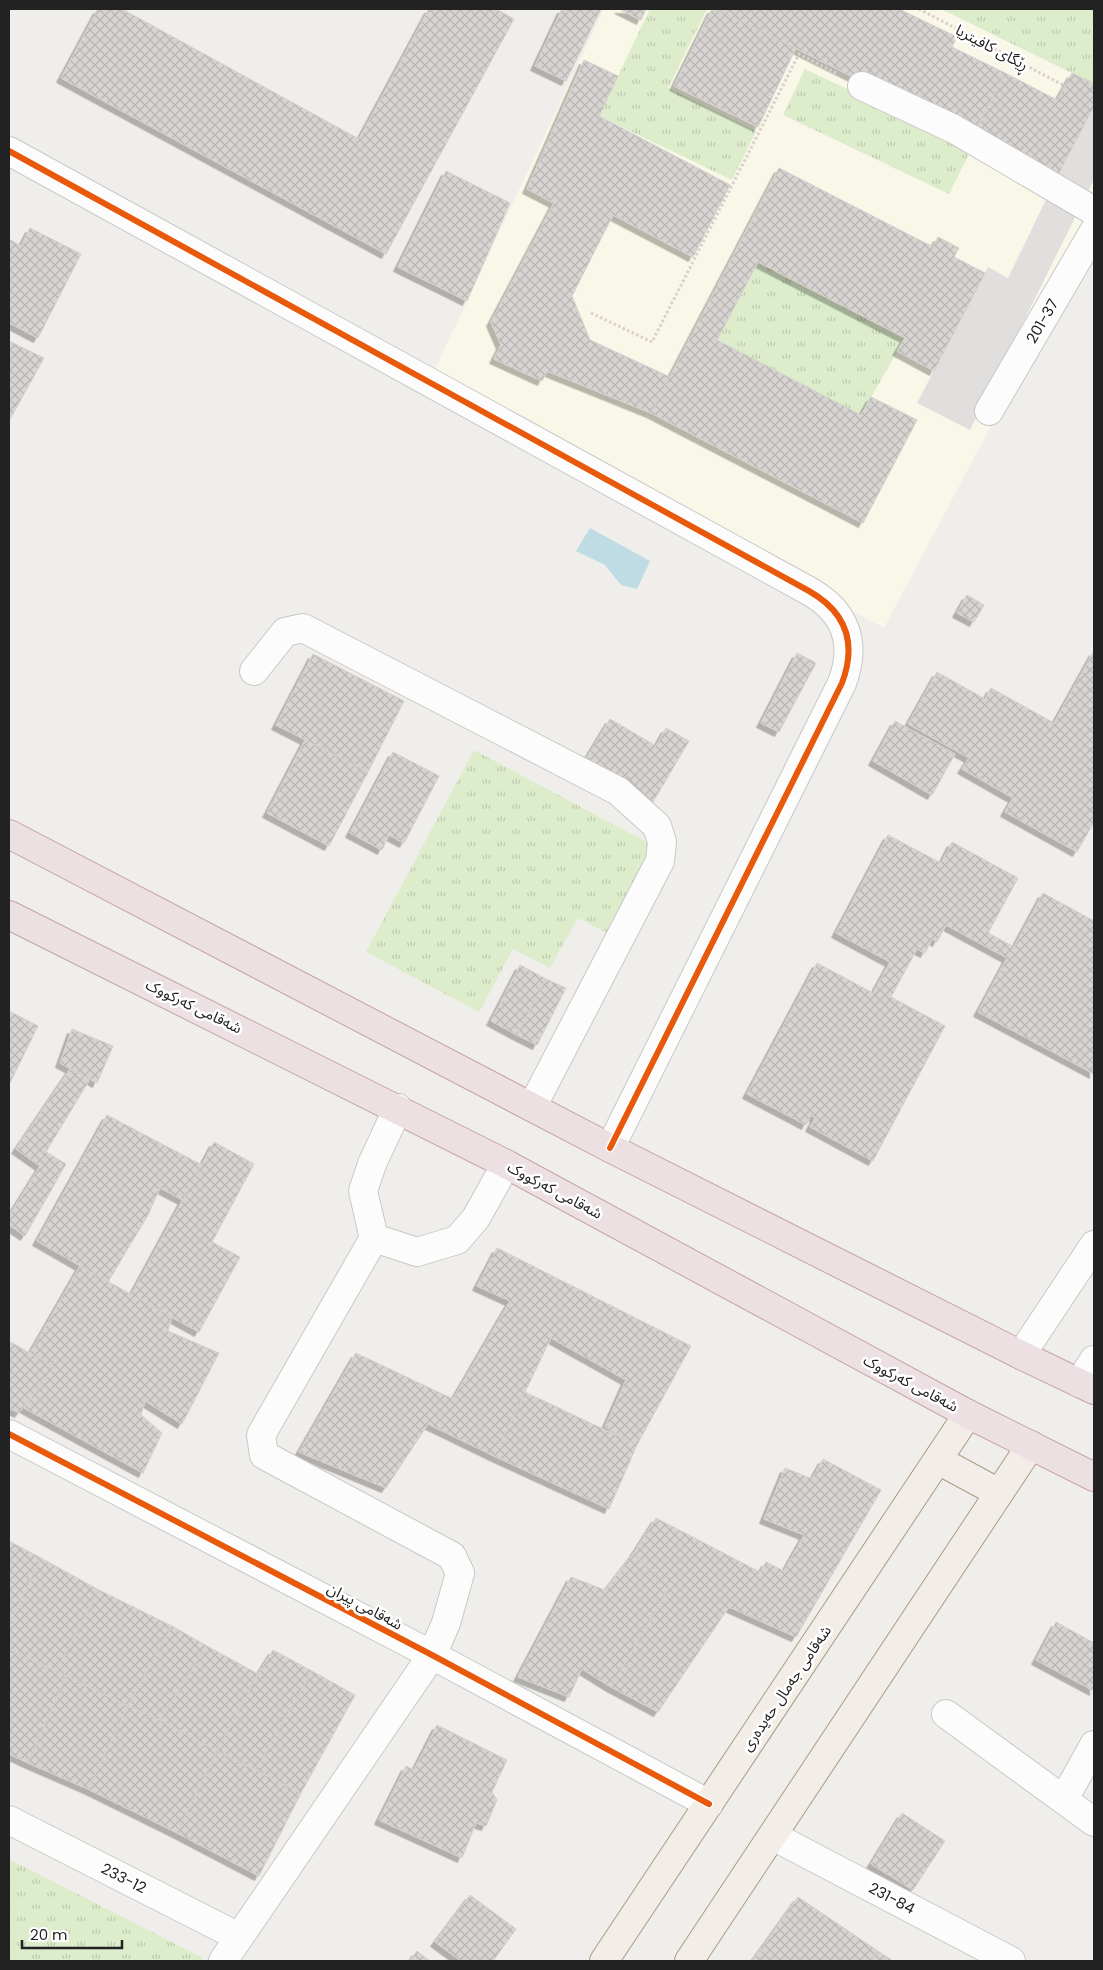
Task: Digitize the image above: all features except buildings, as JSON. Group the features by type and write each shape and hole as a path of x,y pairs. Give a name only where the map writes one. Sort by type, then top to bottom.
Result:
{"highway":[{"path":"9,834 610,1148 1021,1355 1087,1386"},
{"name":"شەقامی کەرکووک","path":"9,915 398,1108 506,1164 968,1414 1094,1477"}],"main road":[{"name":"شەقامی جەمال حەیدەری","path":"604,1961 968,1414"},
{"path":"689,1961 1031,1445"},
{"path":"938,1460 999,1493"}],"street":[{"path":"862,86 954,129 1094,211"},
{"path":"9,152 808,591 824,600 837,613 846,629 849,647 848,666 842,683 610,1148"},
{"name":"201-37","path":"989,410 1094,231"},
{"path":"254,671 285,632 303,628 618,791 657,826 662,842 660,861 532,1107"},
{"path":"223,1961 432,1655 446,1623 460,1573 452,1556 264,1455 261,1436 374,1238 363,1191 372,1164 398,1108"},
{"path":"374,1238 417,1252 457,1240 476,1218 506,1164"},
{"path":"1021,1355 1094,1245"},
{"path":"1087,1386 1094,1360"},
{"name":"شەقامی پیران","path":"9,1434 432,1655 709,1804"},
{"path":"946,1714 1094,1822"},
{"path":"1064,1799 1094,1745"},
{"name":"233-12","path":"9,1820 239,1937"},
{"name":"231-84","path":"773,1836 1011,1961"}],"path":[{"path":"591,313 652,342 799,54 862,86"}],"shaded area":[{"path":"604,9 1094,9 1094,231 884,628 430,380"},
{"path":"1094,106 1094,179 970,430 917,403 988,267 1008,278"}],"green space":[{"path":"650,9 707,9 668,88 756,131 732,180 599,116"},
{"path":"941,9 1094,9 1094,84"},
{"path":"805,69 972,148 949,194 783,115"},
{"path":"758,262 905,338 861,415 717,340"},
{"path":"474,750 656,847 609,934 578,918 550,968 513,949 479,1012 366,952"},
{"path":"9,1859 203,1958 201,1961 9,1961"}],"water":[{"path":"590,528 650,561 637,589 621,585 605,565 576,551"}],"cycle path":[{"path":"9,151 809,591 822,599 840,619 848,642 848,655 842,683 610,1148"},
{"path":"9,1434 432,1655 709,1804"}]}
